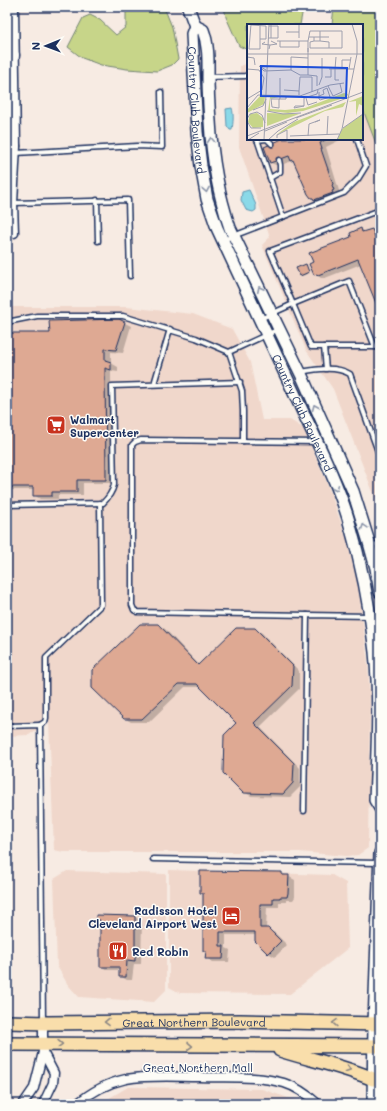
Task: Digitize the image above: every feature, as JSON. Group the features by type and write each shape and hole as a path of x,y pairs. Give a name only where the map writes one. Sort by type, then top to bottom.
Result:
{"main road":[{"name":"Great Northern Boulevard","path":"7,1022 240,1021 377,1024"},
{"name":"Great Northern Boulevard","path":"7,1044 43,1048 377,1046"},
{"path":"271,1047 309,1060 329,1063 354,1070 374,1079"}],"street":[{"path":"14,7 11,55 16,150 13,203 14,233"},
{"name":"Country Club Boulevard","path":"188,7 195,26 192,34 197,132 200,159 208,199 222,240 317,442 348,517 360,563 370,616 378,678 375,800 380,808"},
{"name":"Country Club Boulevard","path":"195,26 203,30 206,39 209,59 208,77 214,167 223,208 234,235 300,372 353,491 375,545 380,592"},
{"path":"7,146 16,150"},
{"path":"373,1104 377,1046 380,853"},
{"path":"23,1104 34,1088 43,1048 43,1023"},
{"path":"43,1048 54,1073 53,1083 43,1104"},
{"name":"Great Northern Mall","path":"77,1104 94,1091 120,1081 138,1078 165,1077 259,1078 292,1086 318,1104"}],"lane":[{"path":"208,77 247,75"},
{"path":"16,150 137,146 162,147 161,92"},
{"path":"257,140 283,216"},
{"path":"268,140 272,144"},
{"path":"222,240 344,193 364,171 366,166 357,140"},
{"path":"270,178 280,172 279,160"},
{"path":"97,200 98,241"},
{"path":"13,203 128,200 130,276"},
{"path":"259,319 293,304 349,282 378,347 312,347 293,304 270,251 380,210"},
{"path":"7,322 37,316 123,316 196,338 229,352 242,391 243,441"},
{"path":"229,352 279,329"},
{"path":"154,384 170,330"},
{"path":"324,347 326,369"},
{"path":"300,372 326,369 350,374 380,457"},
{"path":"7,505 103,503 113,490 114,485 112,386 240,382"},
{"path":"317,442 140,440 135,442 132,445 132,605 134,610 138,612 370,616"},
{"path":"7,726 40,725 45,722 46,658 101,605 100,503"},
{"path":"304,811 307,615"},
{"path":"40,725 43,1023"},
{"path":"153,859 380,864"}],"shaded area":[{"path":"247,63 247,140 363,140 363,110 380,154 380,510 333,389 306,350 262,245 270,237 239,147 240,66"},
{"path":"7,307 126,307 193,314 232,329 250,362 262,420 290,420 303,428 327,483 347,540 359,590 368,664 370,703 368,848 358,855 346,856 299,852 64,852 54,850 49,721 29,735 7,736"},
{"path":"169,870 332,875 346,883 348,948 290,994 180,993 169,987"},
{"path":"67,871 166,874 166,990 154,1002 79,997 68,985 57,966 54,879"},
{"path":"7,1063 12,1063 13,1102 11,1104 7,1104"},
{"path":"128,1087 262,1089 294,1100 296,1104 99,1104"}],"green space":[{"path":"126,7 164,7 172,27 178,59 172,65 157,71 127,69 101,65 82,58 68,47 83,18 90,15 100,20 116,35 126,27"},
{"path":"224,7 301,7 302,14 300,24 247,24 247,50 239,46 226,17"},
{"path":"334,7 380,7 380,154 363,110 363,24 332,24"}],"water":[{"path":"232,108 233,122 232,130 230,130 227,126 226,109"},
{"path":"249,190 256,205 256,210 253,212 246,210 241,200 242,192"}],"building":[{"path":"280,140 325,140 320,143 333,184 333,193 314,200 311,198 293,160 291,161 289,156 270,163 264,147"},
{"path":"361,228 362,232 372,229 380,249 380,313 358,259 318,275 314,275 309,264 313,262 309,253 351,237 350,233"},
{"path":"306,264 309,272 300,276 296,268"},
{"name":"Walmart Supercenter","path":"119,319 125,322 116,350 105,349 105,360 111,362 111,370 105,368 106,480 77,480 77,492 52,492 52,496 33,496 33,487 7,487 7,328 8,333 50,333 49,321"},
{"path":"140,624 158,624 198,665 236,628 255,628 293,666 292,686 254,723 294,763 293,783 283,794 243,793 223,773 224,735 236,723 197,684 179,684 142,719 124,719 92,688 92,670"},
{"name":"Radisson Hotel Cleveland Airport West","path":"200,871 282,872 282,875 289,875 287,897 273,898 273,904 260,904 260,928 268,928 281,941 268,954 255,941 255,932 220,932 220,946 224,946 223,959 205,959 206,951 203,951 203,893 200,893"},
{"name":"Red Robin","path":"96,915 135,916 135,961 127,960 126,977 119,977 119,967 100,967 100,920 96,920"}],"place":[{"name":"Walmart Supercenter","path":"56,425"},
{"name":"Radisson Hotel Cleveland Airport West","path":"231,916"},
{"name":"Red Robin","path":"118,951"}]}
